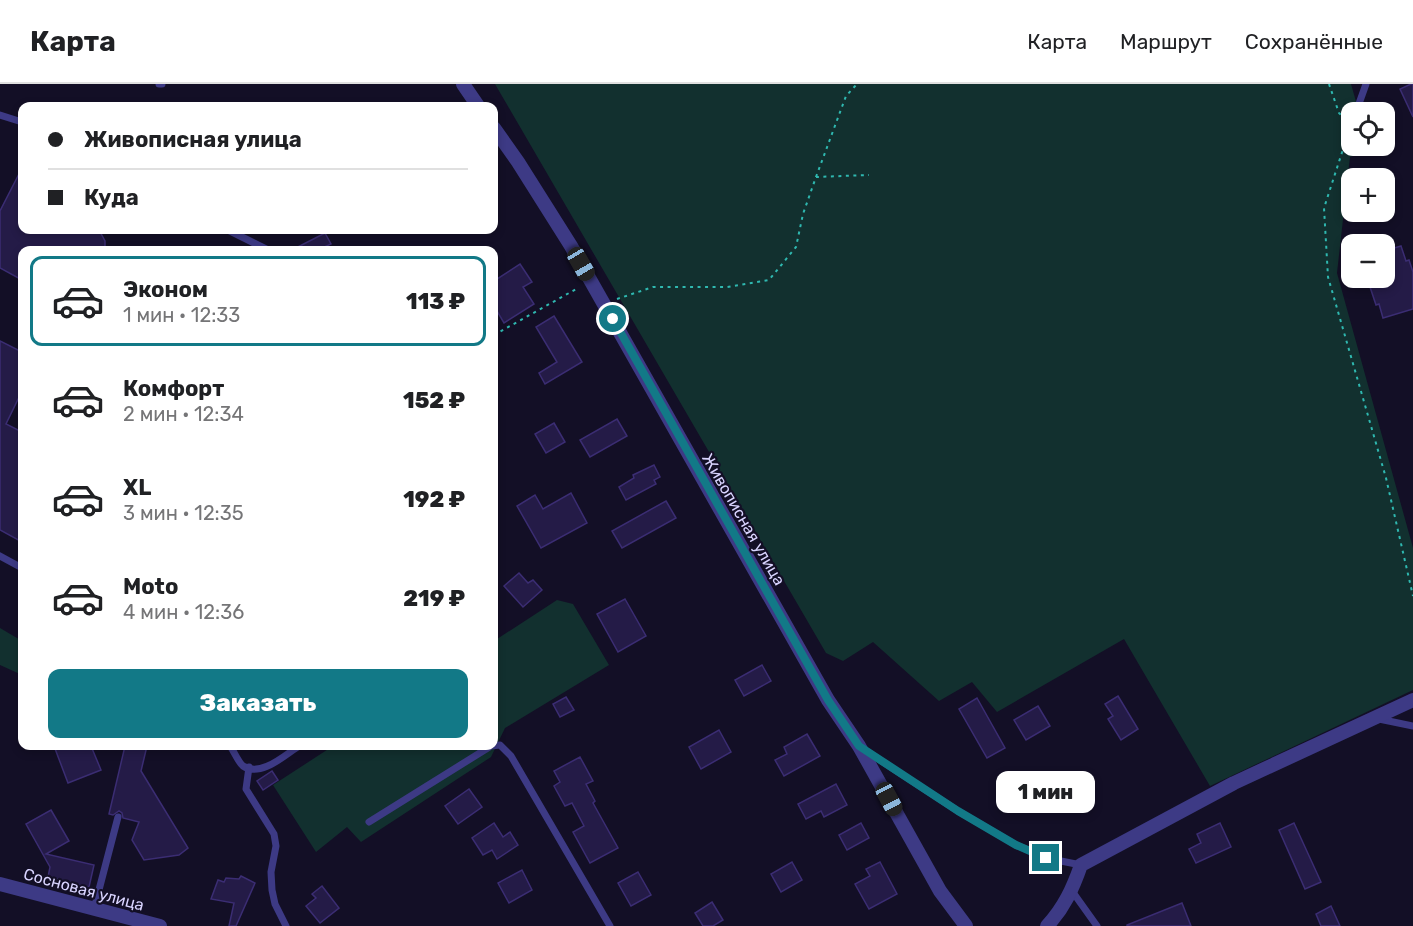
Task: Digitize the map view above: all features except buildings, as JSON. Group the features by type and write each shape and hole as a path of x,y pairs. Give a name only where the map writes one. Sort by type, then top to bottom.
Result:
{"street":[{"path":"463,84 475,102"},
{"name":"Живописная улица","path":"498,134 591,281 828,700 859,746 940,891 966,926"},
{"path":"1047,926 1059,914 1072,891 1082,865 1234,783 1413,700"},
{"name":"Сосновая улица","path":"0,884 160,926"}],"lane":[{"path":"1360,102 1366,84"},
{"path":"0,116 18,121"},
{"path":"236,234 260,246"},
{"path":"0,556 18,566"},
{"path":"1376,718 1413,726"},
{"path":"498,745 511,756 610,926"},
{"path":"859,746 958,811 1016,845 1046,858 1082,865"},
{"path":"233,750 243,766 265,768 293,750"},
{"path":"369,822 485,750"},
{"path":"249,767 246,789 274,834 276,846 271,872 272,890 275,904 286,926"},
{"path":"94,909 118,817"},
{"path":"1072,891 1097,926"}],"path":[{"path":"604,304 653,287 727,287 769,280 796,248 803,214 846,96 857,84"},
{"path":"1329,84 1341,114"},
{"path":"1341,156 1324,208 1328,277 1386,478 1413,596"},
{"path":"816,177 869,175"},
{"path":"498,333 591,281"}],"green space":[{"path":"495,84 1351,84 1356,102 1341,102 1341,156 1353,156 1350,157 1349,168 1341,168 1343,222 1337,273 1413,548 1413,690 1210,786 1124,639 997,712 972,682 939,701 873,642 843,661 826,653"},
{"path":"557,600 573,604 609,665 505,728 498,742 498,638"},
{"path":"0,628 18,639 18,673 0,665"},
{"path":"327,750 494,750 491,757 361,842 347,827 316,852 273,785"}],"route":[{"path":"613,319 828,700 859,746 958,811 1016,845 1046,858"}]}
